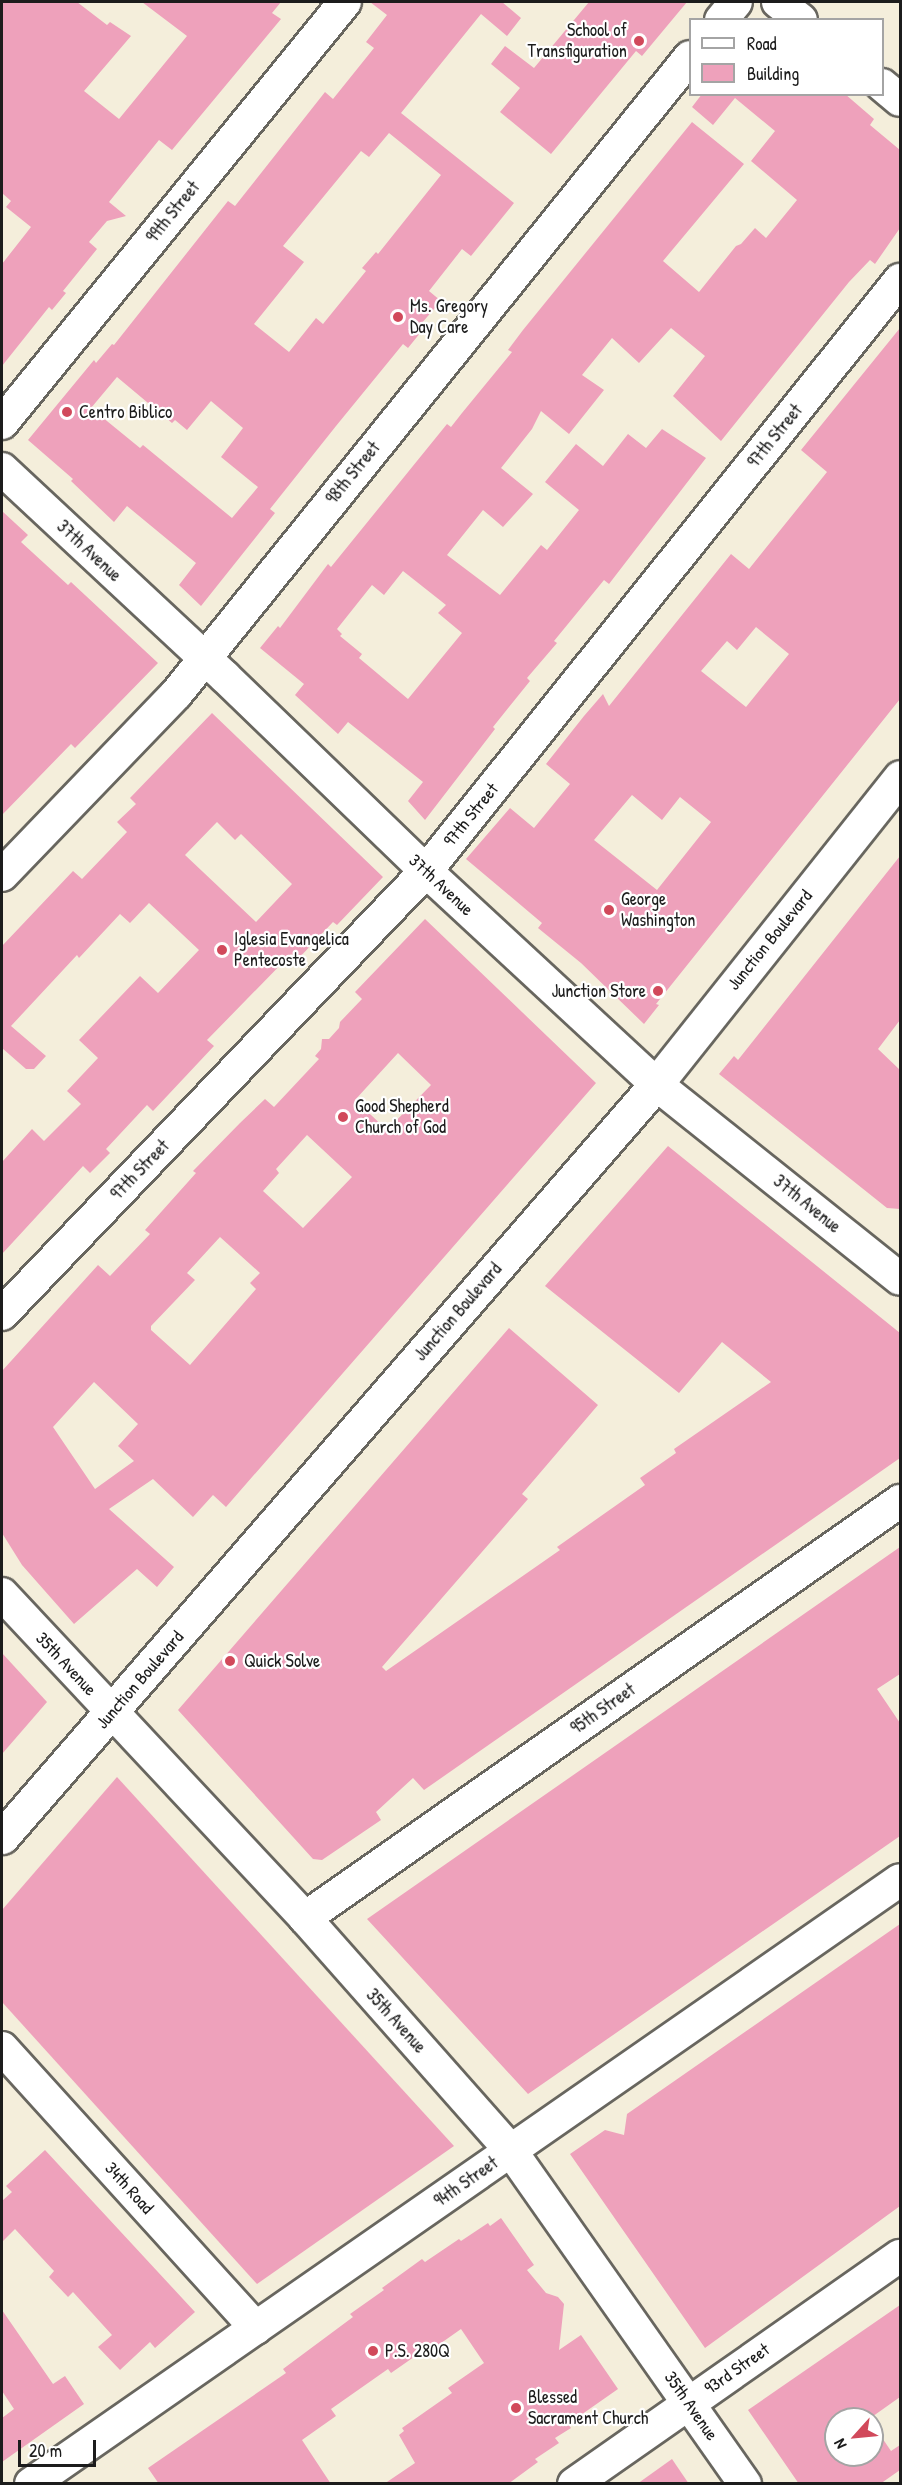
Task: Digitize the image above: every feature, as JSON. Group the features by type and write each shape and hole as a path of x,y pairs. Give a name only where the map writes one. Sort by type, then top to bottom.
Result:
{"main road":[{"name":"Junction Boulevard","path":"2,1837 656,1084 900,777"}],"street":[{"name":"99th Street","path":"2,423 345,2"},
{"path":"723,18 736,2"},
{"path":"778,2 798,18"},
{"name":"98th Street","path":"2,876 177,693 689,58"},
{"path":"884,87 900,100"},
{"name":"97th Street","path":"2,1314 426,871 900,280"},
{"name":"37th Avenue","path":"2,469 204,658 426,871 656,1084 897,1268"},
{"name":"95th Street","path":"305,1918 900,1501"},
{"name":"35th Avenue","path":"2,1594 305,1918 511,2151 745,2484"},
{"name":"94th Street","path":"31,2484 900,1880"},
{"name":"34th Road","path":"2,2048 256,2328"},
{"name":"93rd Street","path":"574,2484 900,2256"}],"building":[{"path":"2,2 77,2 107,25 110,22 131,36 84,91 119,119 187,36 142,2 281,2 272,13 281,19 172,150 159,140 109,202 126,216 107,221 89,242 97,249 63,291 66,293 52,310 49,307 2,366 2,264 31,227 6,207 11,201 2,193"},
{"path":"370,2 502,2 521,18 507,36 481,14 401,113 514,203 471,256 462,249 429,291 441,301 421,324 425,327 408,348 403,344 336,426 270,509 275,513 201,606 179,585 196,563 127,506 114,522 71,481 73,479 28,440 94,360 96,363 112,344 114,345 228,201 235,206 325,92 333,99 374,48 366,42 387,15","holes":["389,133 441,175 378,254 376,252 362,268 366,271 323,324 316,318 289,352 254,324 304,262 283,246 361,151 369,157","117,377 172,423 175,420 187,430 211,401 243,428 221,457 258,487 232,518 143,445 140,448 91,408"]},
{"path":"589,2 687,2 642,56 636,51 551,154 500,112 520,88 491,64 505,46 534,68"},
{"path":"700,96 847,96 874,119 870,125 900,150 900,228 875,264 870,260 849,282 721,441 673,396 705,356 671,328 639,363 612,338 582,375 604,390 569,434 541,411 532,429 501,468 533,494 503,527 483,510 447,555 500,595 541,545 547,550 579,510 545,482 576,444 603,466 628,434 646,448 662,429 706,458 609,584 604,580 554,641 557,643 527,678 530,681 425,820 408,801 423,782 348,722 338,734 295,695 304,684 260,648 278,626 280,628 328,564 331,567 447,424 451,427 512,352 508,350 523,330 692,122 744,164 663,261 699,292 736,246 741,244 755,228 766,238 797,200 751,161 775,131 735,98 713,125 692,107","holes":["403,571 446,605 438,613 462,633 408,699 359,658 362,654 340,636 342,634 337,629 372,585 384,595"]},
{"path":"900,328 900,699 656,1004 659,1005 644,1024 581,963 538,928 542,923 466,859 510,808 534,828 570,784 546,764 584,716 603,694 609,706 731,554 749,569 827,472 801,450","holes":["756,627 789,654 746,707 701,671 727,641 737,650","632,795 662,820 680,797 711,822 657,890 594,840"]},
{"path":"2,511 28,535 21,542 68,585 71,582 158,663 75,748 71,744 2,815"},
{"path":"212,713 383,877 337,925 333,922 298,959 291,954 207,1040 214,1046 153,1111 147,1105 106,1149 110,1153 90,1173 83,1166 2,1254 2,1162 32,1129 44,1141 81,1104 67,1091 98,1058 79,1040 140,976 158,993 199,950 149,903 130,923 120,914 79,958 77,955 11,1026 46,1056 34,1069 26,1069 2,1048 2,946 73,871 82,879 127,832 117,822 136,804 130,798","holes":["217,822 235,840 241,834 292,884 256,922 185,855"]},
{"path":"900,856 900,1020 878,1049 900,1070 900,1209 887,1208 719,1074 734,1056 738,1060"},
{"path":"425,919 596,1083 226,1507 213,1495 193,1517 153,1479 109,1509 174,1567 157,1587 137,1569 74,1624 22,1565 2,1533 2,1371 98,1265 110,1276 150,1234 145,1230 196,1173 193,1171 240,1123 265,1099 274,1107 319,1059 315,1056 321,1049 322,1039 329,1039 339,1028 340,1022 362,999 355,992","holes":["398,1053 431,1085 387,1130 355,1100","307,1135 352,1177 303,1228 263,1191 279,1173 276,1169","220,1237 260,1273 250,1283 256,1289 190,1365 151,1330 151,1326 195,1280 187,1273","94,1382 138,1424 118,1446 134,1461 95,1489 53,1427"]},
{"path":"668,1146 900,1333 900,1458 424,1790 413,1778 376,1812 381,1820 322,1860 313,1859 178,1710 509,1328 598,1405 522,1494 528,1499 382,1667 386,1671 560,1550 557,1547 645,1485 640,1478 676,1453 674,1449 771,1382 722,1342 679,1393 545,1286"},
{"path":"900,1547 900,1674 877,1689 900,1723 900,1836 528,2094 367,1919"},
{"path":"2,1653 47,1702 2,1754"},
{"path":"117,1777 454,2146 257,2284 2,2002 2,1910"},
{"path":"900,1924 900,2206 705,2348 570,2154 605,2130 624,2135 627,2114"},
{"path":"45,2150 195,2312 155,2348 150,2342 120,2370 98,2347 112,2335 73,2292 68,2297 49,2277 54,2271 15,2229 2,2242 2,2201 12,2192 6,2186"},
{"path":"501,2218 534,2265 527,2270 546,2293 558,2297 564,2304 559,2350 581,2335 618,2389 568,2424 571,2428 555,2438 559,2443 535,2459 538,2462 508,2484 384,2484 415,2463 399,2435 404,2431 402,2428 452,2393 448,2388 484,2363 461,2329 427,2353 424,2350 391,2373 388,2369 331,2409 336,2416 302,2440 331,2484 159,2484 148,2468 286,2373 283,2369 353,2317 350,2314 422,2259 425,2262 459,2239 461,2241 488,2223 490,2226"},
{"path":"900,2305 900,2397 884,2408 824,2407 824,2467 884,2467 884,2441 891,2451 900,2445 900,2470 880,2484 799,2484 748,2410"},
{"path":"2,2310 53,2384 65,2376 84,2404 2,2462 2,2418 14,2409 2,2391"},
{"path":"672,2459 689,2484 637,2484"}],"place":[{"name":"School of Transfiguration","path":"639,41"},
{"name":"Ms. Gregory Day Care","path":"398,317"},
{"name":"Centro Biblico","path":"67,412"},
{"name":"George Washington","path":"609,910"},
{"name":"Iglesia Evangelica Pentecoste","path":"222,950"},
{"name":"Junction Store","path":"658,991"},
{"name":"Good Shepherd Church of God","path":"343,1117"},
{"name":"Quick Solve","path":"230,1661"},
{"name":"P.S. 280Q","path":"373,2351"},
{"name":"Blessed Sacrament Church","path":"516,2408"}]}
